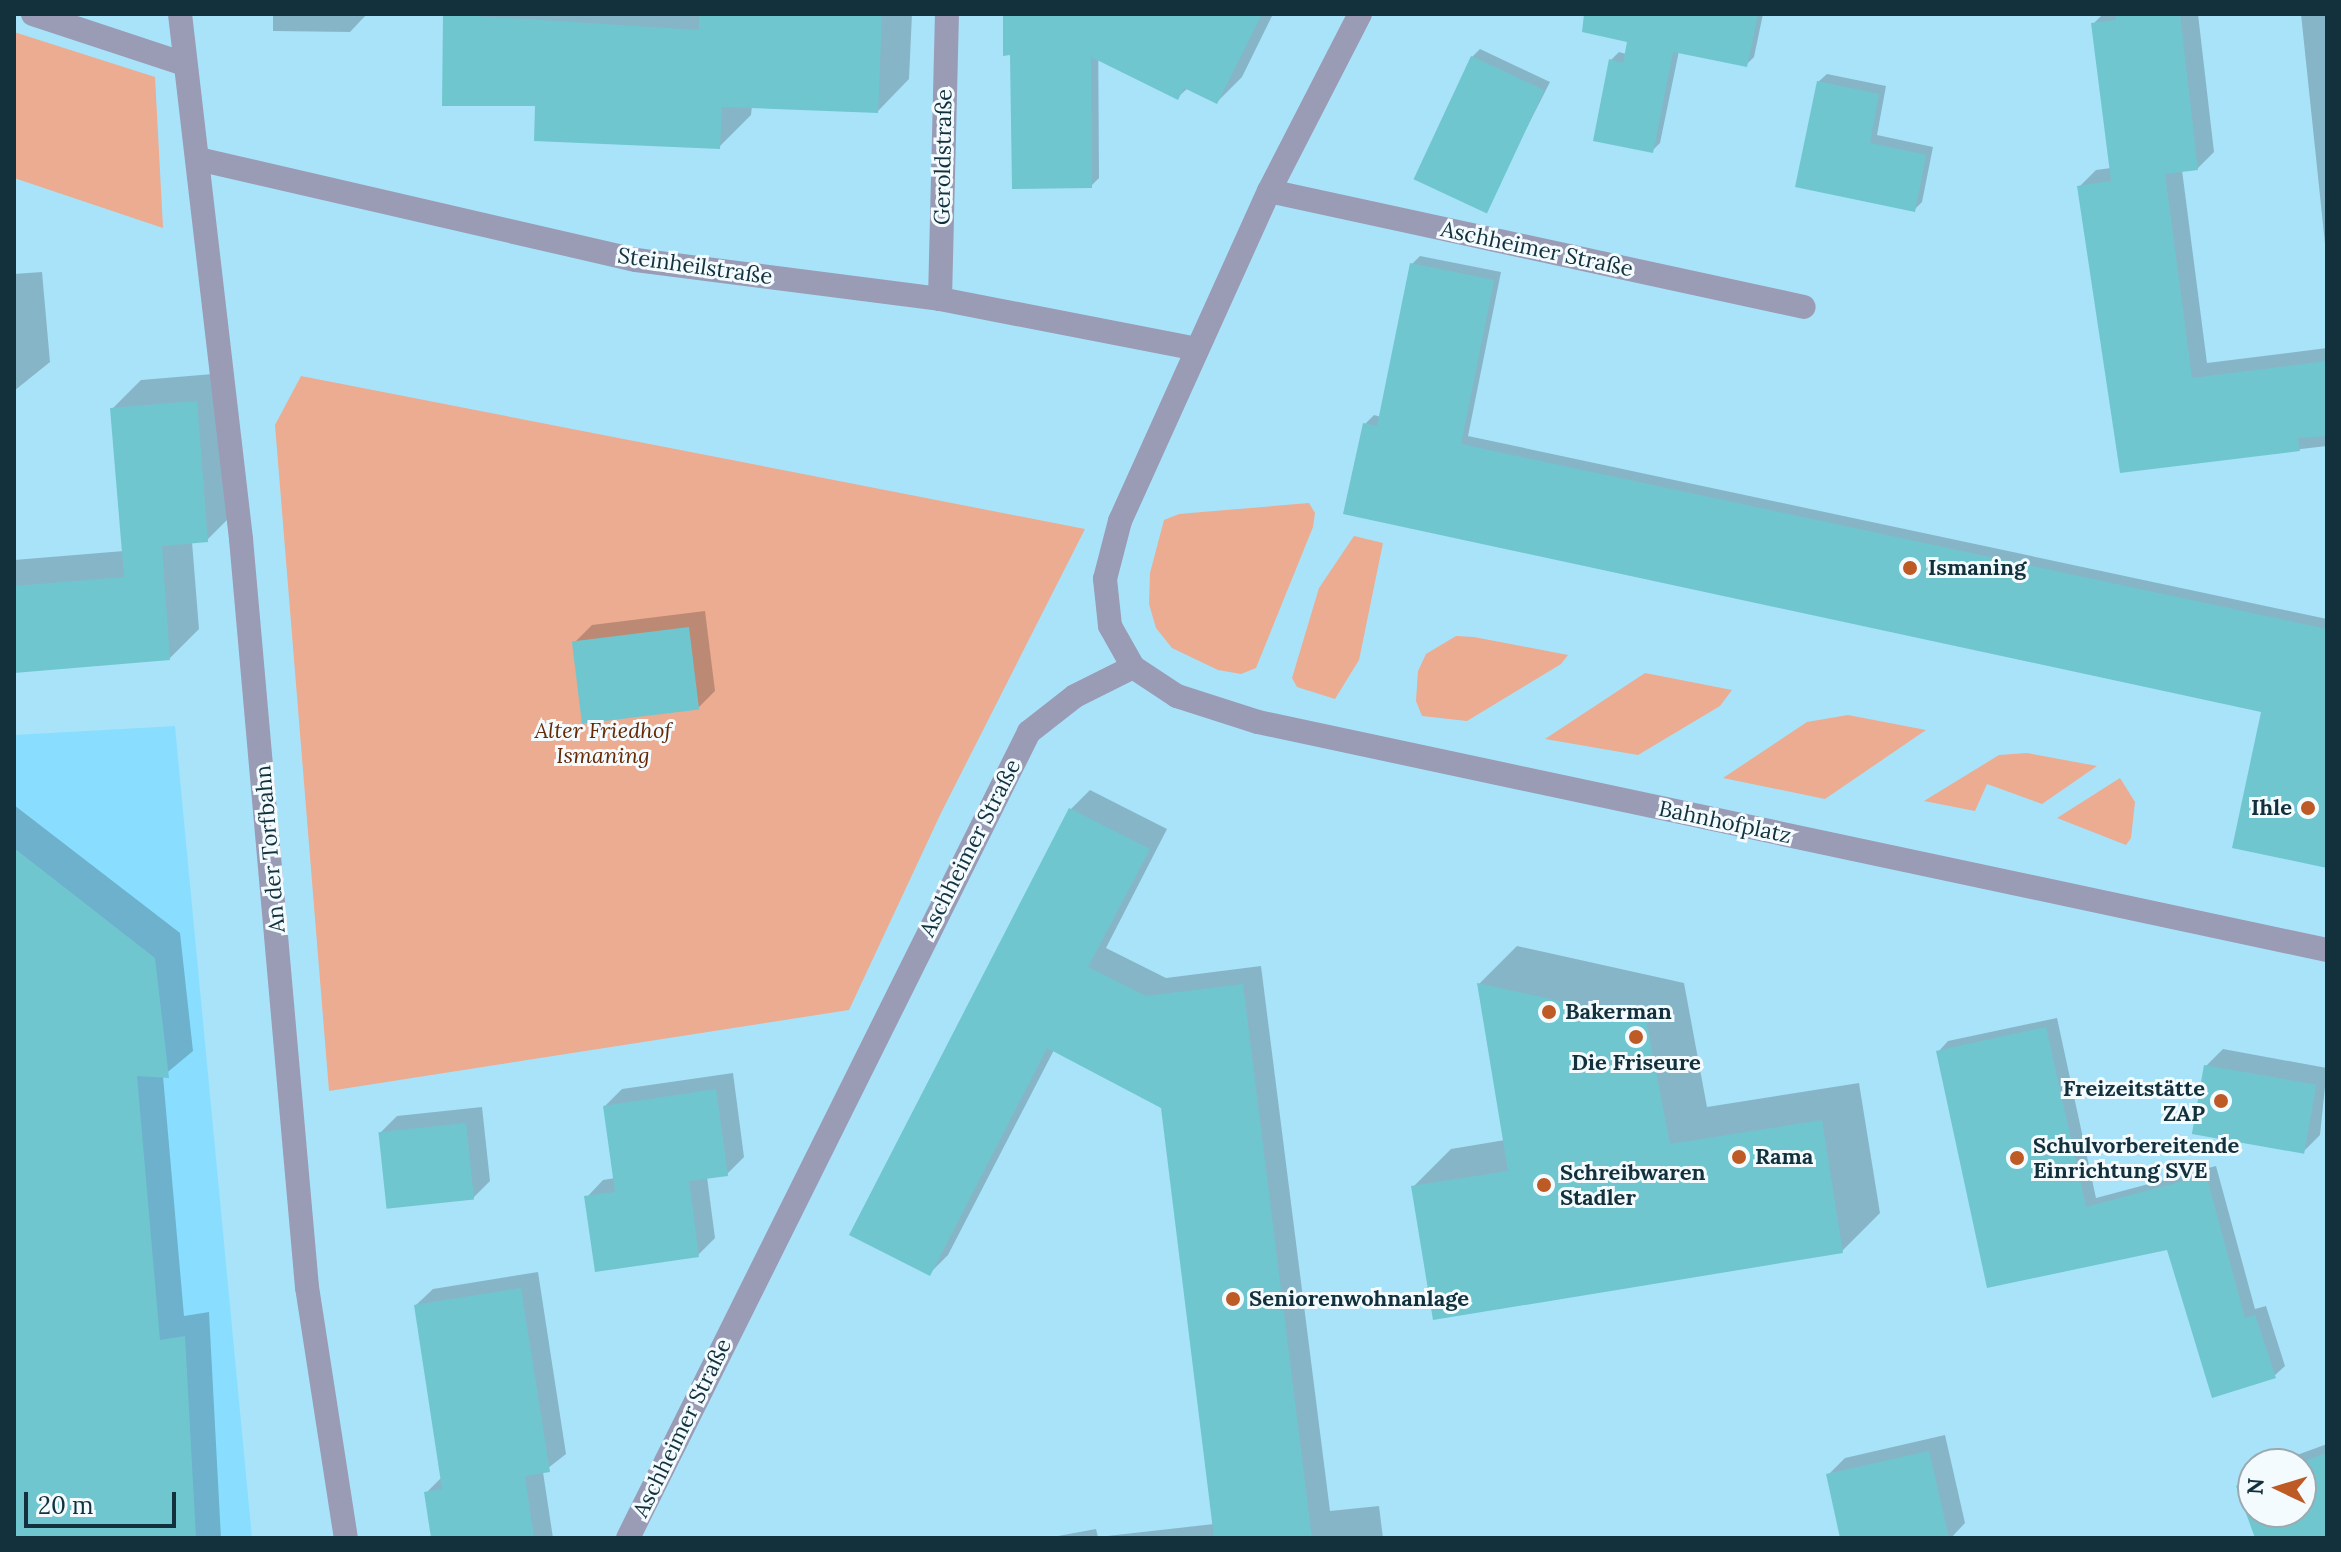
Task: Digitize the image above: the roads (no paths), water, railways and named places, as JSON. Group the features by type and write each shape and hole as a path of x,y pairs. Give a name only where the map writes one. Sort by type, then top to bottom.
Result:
{"street":[{"path":"33,14 184,64"},
{"name":"An der Torfbahn","path":"180,14 241,539 307,1287 346,1538"},
{"name":"Geroldstraße","path":"940,299 947,14"},
{"path":"1133,667 1110,626 1105,579 1111,548 1269,191 1360,14"},
{"name":"Steinheilstraße","path":"198,159 636,260 940,299 1197,349"},
{"name":"Aschheimer Straße","path":"1269,191 1804,307"},
{"name":"Aschheimer Straße","path":"628,1538 1029,732 1075,696 1133,667"},
{"name":"Bahnhofplatz","path":"1133,667 1177,696 1271,726 2327,950"}],"place":[{"name":"Ismaning","path":"1910,568"},
{"name":"Ihle","path":"2308,808"},
{"name":"Bakerman","path":"1549,1012"},
{"name":"Die Friseure","path":"1636,1037"},
{"name":"Freizeitstätte ZAP","path":"2221,1101"},
{"name":"Rama","path":"1739,1157"},
{"name":"Schulvorbereitende Einrichtung SVE","path":"2017,1158"},
{"name":"Schreibwaren Stadler","path":"1544,1185"},
{"name":"Seniorenwohnanlage","path":"1233,1299"}],"park label":[{"name":"Alter Friedhof Ismaning","path":"603,742"}]}
